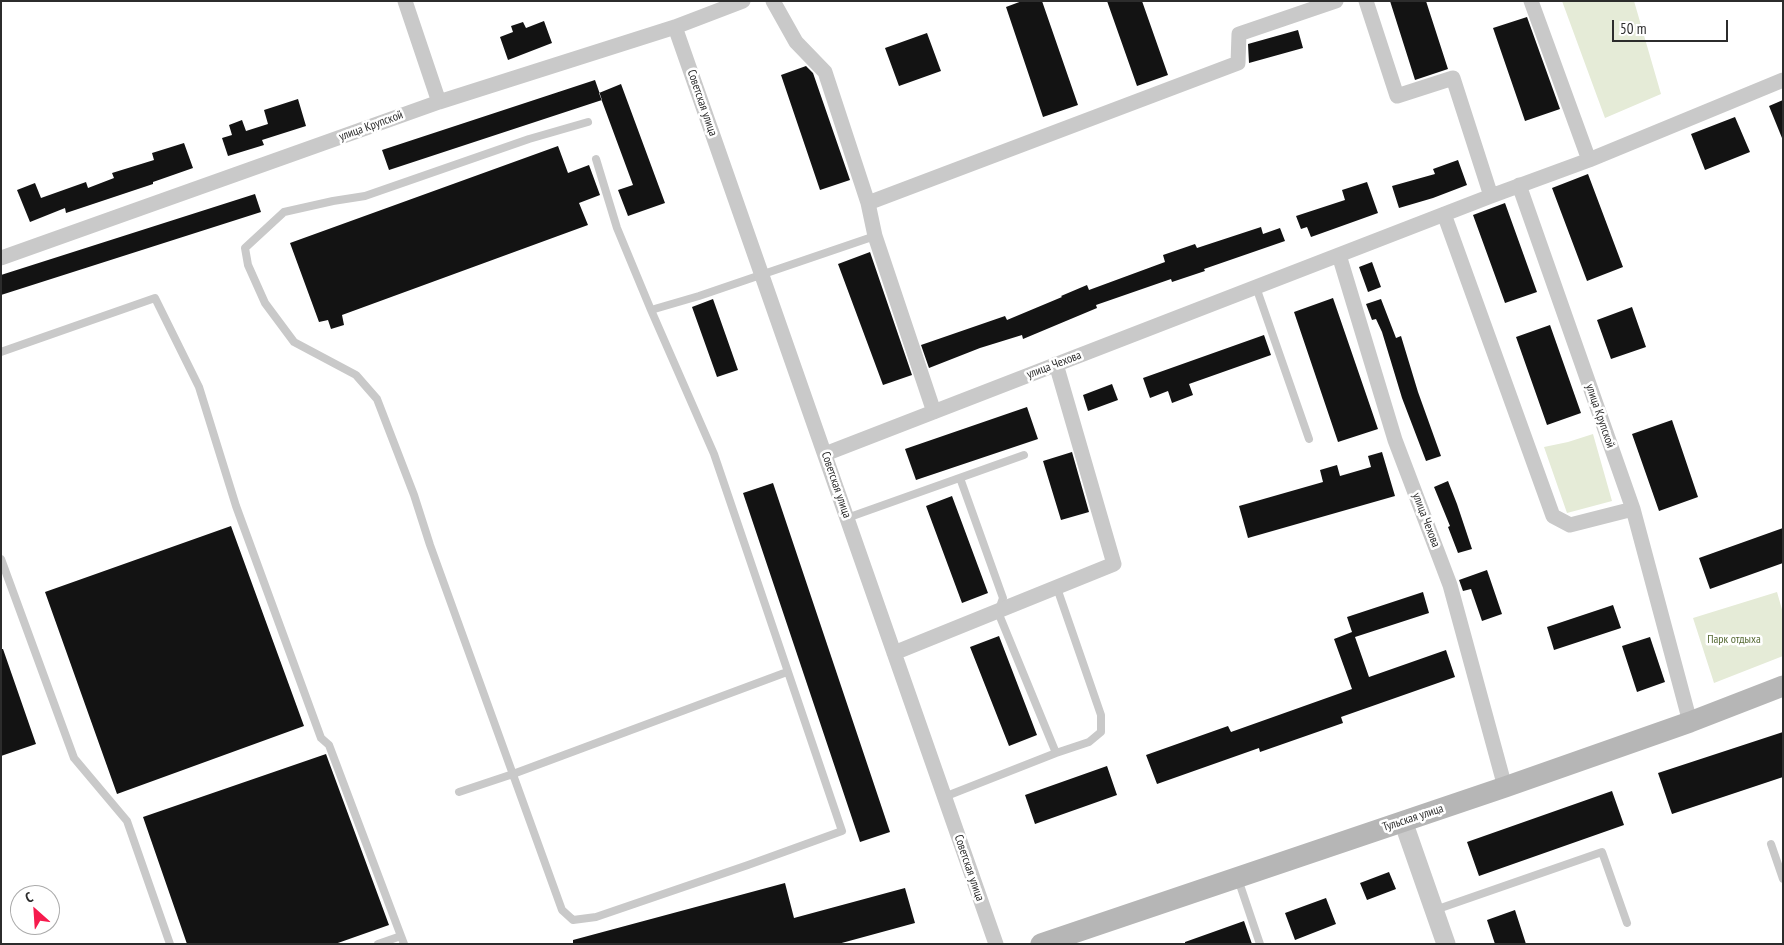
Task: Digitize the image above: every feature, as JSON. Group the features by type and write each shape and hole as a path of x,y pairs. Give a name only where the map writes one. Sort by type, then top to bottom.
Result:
{"main road":[{"name":"Тульская улица","path":"1041,944 1505,787 1690,722 1783,686"}],"street":[{"path":"404,1 439,102"},
{"name":"улица Крупской","path":"1,258 439,102 675,27 743,1"},
{"path":"773,1 796,42 825,72 868,203 875,236 934,412"},
{"path":"868,203 1238,63 1239,34 1336,1"},
{"path":"1366,1 1397,96 1453,78 1491,196"},
{"path":"1531,1 1588,160"},
{"name":"Советская улица","path":"675,27 996,944"},
{"path":"1519,185 1588,160 1783,80"},
{"name":"улица Крупской","path":"1519,185 1633,509 1690,722"},
{"name":"улица Чехова","path":"825,454 1519,185"},
{"path":"1444,214 1553,516 1570,525 1633,509"},
{"name":"улица Чехова","path":"1339,255 1395,440 1450,585 1505,787"},
{"path":"894,653 1114,564 1056,364"},
{"path":"1403,821 1446,944"}],"lane":[{"path":"588,122 529,139 365,196 284,212 244,248 248,265 265,303 294,342 356,375 377,399 414,495 430,545 562,910 573,920 605,914 842,831 714,454 617,228 596,159"},
{"path":"651,310 875,236"},
{"path":"1256,287 1309,439"},
{"path":"1,352 155,298 199,387 236,506 317,729 321,738 329,745 404,944"},
{"path":"847,518 1024,455"},
{"path":"960,478 1002,598 998,612 1056,753"},
{"path":"1,559 74,758 127,821 170,944"},
{"path":"944,797 1089,742 1101,732 1101,715 1057,588"},
{"path":"459,792 513,774 787,672"},
{"path":"1771,844 1783,879"},
{"path":"1434,910 1602,852 1627,923"},
{"path":"1237,877 1260,944"},
{"path":"378,944 401,936"}],"green space":[{"path":"1562,1 1634,1 1661,94 1605,118"},
{"path":"1593,434 1612,501 1567,513 1544,447"},
{"name":"Парк отдыха","path":"1777,592 1783,613 1783,656 1714,683 1693,618"}],"building":[{"path":"1022,1 1042,1 1078,105 1043,117 1006,7"},
{"path":"1107,1 1142,1 1168,75 1137,86"},
{"path":"1390,1 1426,1 1448,69 1415,80"},
{"path":"1527,17 1560,109 1525,121 1493,28"},
{"path":"544,21 552,43 508,60 500,37 513,32 511,26 523,22 526,28"},
{"path":"1298,30 1303,48 1249,63 1248,44"},
{"path":"927,33 941,71 899,86 885,48"},
{"path":"806,66 813,73 850,180 820,190 781,75"},
{"path":"595,80 602,100 389,170 382,150"},
{"path":"621,84 665,203 628,216 618,190 633,185 599,93"},
{"path":"298,99 306,126 262,140 264,145 228,156 222,138 232,135 229,125 242,120 246,131 268,124 264,110"},
{"path":"1783,100 1783,138 1782,138 1769,106"},
{"path":"1735,117 1750,152 1705,170 1691,134"},
{"path":"184,143 193,168 153,182 153,184 66,213 65,208 30,222 17,190 35,183 41,198 86,182 88,188 114,178 112,173 154,160 152,153"},
{"path":"558,146 568,173 589,165 600,195 579,203 588,225 342,315 344,325 331,329 328,320 319,322 290,243"},
{"path":"1458,160 1467,185 1399,208 1392,186 1435,174 1433,169"},
{"path":"1588,174 1623,267 1587,281 1552,188"},
{"path":"1367,182 1378,213 1311,237 1307,227 1301,229 1296,216 1345,200 1342,190"},
{"path":"255,194 261,212 1,295 1,275"},
{"path":"1505,203 1537,292 1505,303 1473,215"},
{"path":"1261,227 1263,234 1280,228 1285,241 1204,269 1205,271 1172,282 1171,279 1096,305 1097,308 1023,339 1022,335 980,348 929,368 921,345 1005,316 1007,320 1087,285 1089,290 1165,262 1163,255 1195,244 1197,248"},
{"path":"870,252 912,375 883,385 838,264"},
{"path":"1372,262 1381,287 1368,292 1359,267"},
{"path":"1333,298 1378,429 1338,442 1294,312"},
{"path":"713,299 738,370 717,377 692,307"},
{"path":"1381,299 1396,338 1401,336 1418,392 1441,456 1426,461 1402,398 1382,332 1376,319 1372,320 1366,304"},
{"path":"1632,307 1646,347 1611,359 1597,320"},
{"path":"1550,325 1581,413 1547,425 1516,337"},
{"path":"1264,335 1271,355 1189,384 1193,395 1172,403 1168,391 1150,398 1143,378"},
{"path":"1112,384 1118,400 1088,411 1083,395"},
{"path":"1027,407 1038,439 916,480 905,449"},
{"path":"1672,420 1698,497 1659,511 1632,434"},
{"path":"1072,452 1089,512 1061,520 1043,461"},
{"path":"1382,452 1395,496 1248,538 1239,506 1323,482 1320,470 1337,465 1340,476 1371,467 1368,456"},
{"path":"1448,481 1472,549 1458,553 1448,527 1450,526 1434,487"},
{"path":"773,483 890,832 860,842 743,493"},
{"path":"952,496 988,593 962,603 926,506"},
{"path":"231,526 304,726 117,794 45,592"},
{"path":"1783,528 1783,563 1710,589 1699,558"},
{"path":"1487,570 1502,614 1482,621 1471,589 1463,591 1459,580"},
{"path":"1423,592 1429,613 1355,637 1369,677 1446,650 1455,677 1341,717 1343,723 1260,752 1259,748 1157,784 1146,755 1228,726 1231,732 1352,689 1334,639 1352,632 1347,617"},
{"path":"1613,605 1621,628 1554,650 1547,627"},
{"path":"999,636 1037,735 1009,746 970,647"},
{"path":"1650,637 1665,682 1637,692 1622,646"},
{"path":"1,649 3,649 36,744 1,756"},
{"path":"1783,732 1783,777 1672,814 1658,773"},
{"path":"326,754 389,925 335,944 187,944 143,817"},
{"path":"1107,766 1117,795 1035,824 1025,795"},
{"path":"1612,791 1624,825 1479,876 1467,842"},
{"path":"1389,872 1396,889 1367,900 1360,883"},
{"path":"785,883 794,918 905,888 915,923 838,944 573,944 573,940"},
{"path":"1326,898 1336,924 1295,940 1285,913"},
{"path":"1515,910 1526,944 1495,944 1487,920"},
{"path":"1244,921 1252,944 1185,944 1185,942"}]}
